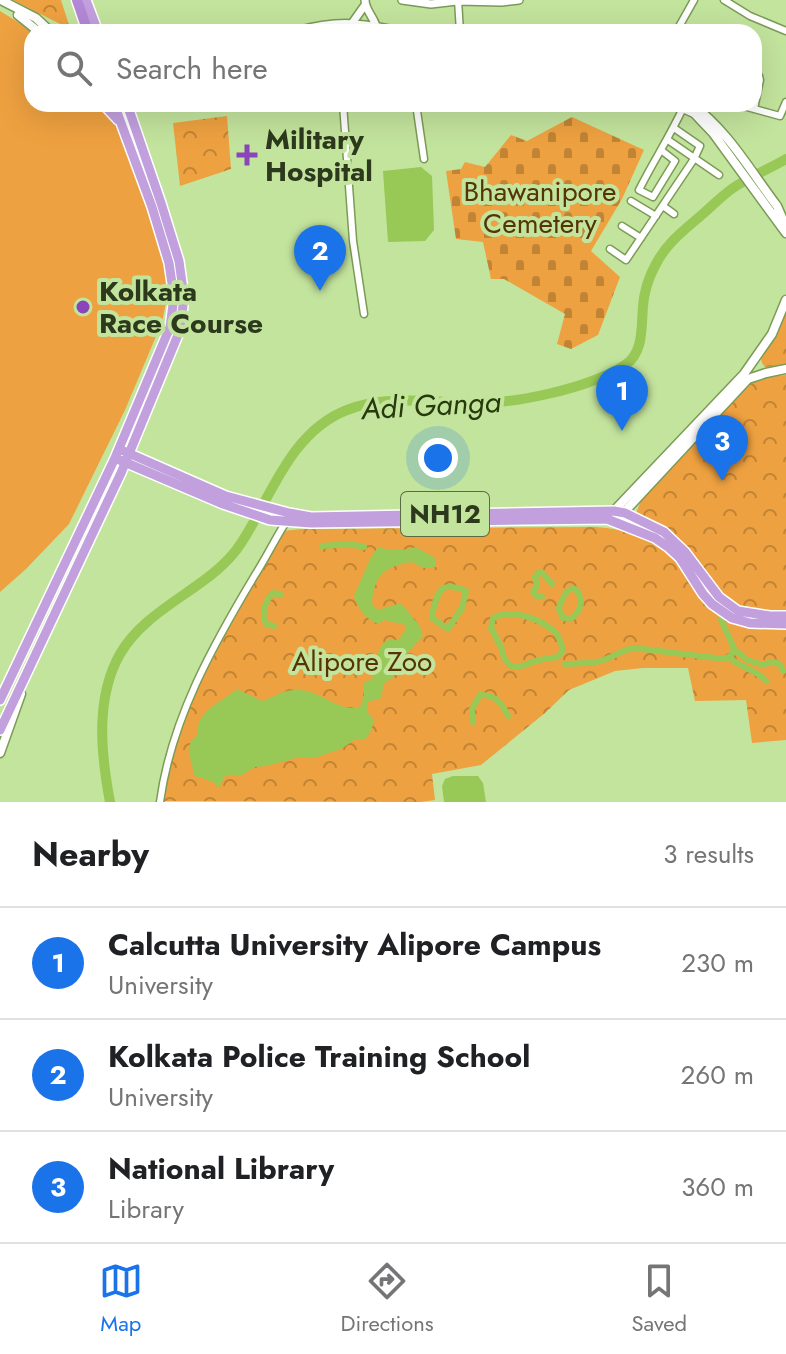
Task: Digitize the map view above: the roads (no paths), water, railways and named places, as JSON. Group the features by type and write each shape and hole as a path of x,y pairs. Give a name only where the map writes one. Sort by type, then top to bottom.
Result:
{"highway":[{"path":"77,0 85,24"},
{"path":"86,0 95,24"},
{"path":"111,112 121,123"},
{"path":"0,730 127,458 180,330 184,297 179,261 117,112"},
{"path":"0,700 117,453 170,327 174,297 169,263 157,205 129,112"},
{"name":"NH12","path":"117,453 226,496 270,520 311,523 616,516 655,538 680,558 703,594 722,612 750,623 786,624"},
{"name":"NH12","path":"237,504 311,517 616,516 664,532 685,552 719,597 738,611 786,616"}],"main road":[{"path":"0,2 30,24"},
{"path":"0,2 42,24"},
{"path":"693,112 713,133 786,233"},
{"path":"701,112 706,114 777,206 786,233"},
{"path":"616,516 746,377 772,334 786,300"},
{"path":"755,361 758,370 766,373"},
{"path":"746,377 786,369"},
{"path":"0,753 33,659"}],"street":[{"path":"402,0 431,4 519,0"},
{"path":"680,24 694,0"},
{"path":"724,0 740,11 786,31"},
{"path":"458,1 459,24"},
{"path":"351,24 365,2"},
{"path":"365,2 373,24"},
{"path":"762,111 780,116 786,102"},
{"path":"344,112 353,241 364,314"},
{"path":"417,112 424,159"},
{"path":"661,150 675,161 653,197 639,190 680,112"},
{"path":"610,249 626,260 694,159 700,146 674,128"},
{"path":"668,140 719,175"},
{"path":"631,201 656,216"},
{"path":"663,206 674,214"},
{"path":"622,226 641,238"},
{"path":"160,802 171,751 192,692 234,611 286,522"}],"waterway":[{"name":"Adi Ganga","path":"110,802 104,765 103,708 112,671 120,654 144,625 206,579 233,554 303,441 330,418 361,405 391,401 485,403 527,398 591,381 625,365 637,351 647,286 654,267 666,249 729,191 786,159"},
{"path":"322,546 349,544 364,547"},
{"path":"542,597 537,597 533,592 538,573 542,573 552,584"},
{"path":"432,614 436,599 445,587 466,591 462,608 448,629 432,618"},
{"path":"559,608 567,591 575,589 581,604 575,615 563,618 559,609"},
{"path":"274,626 266,624 265,607 274,593 281,595"},
{"path":"502,649 491,628 493,618 516,614 533,619 555,632 563,650 558,657 516,667 508,664 502,652"},
{"path":"565,664 599,661 635,648 724,659 731,656 734,648 721,620"},
{"path":"733,651 763,665 775,662 783,671"},
{"path":"729,657 766,681"},
{"path":"473,722 472,709 480,695 497,701 508,716"}],"place":[{"name":"Military Hospital","path":"247,155"},
{"name":"Kolkata Police Training School","path":"320,291"},
{"name":"Kolkata Race Course","path":"83,307"},
{"name":"Calcutta University Alipore Campus","path":"622,431"},
{"name":"National Library","path":"722,481"}],"park label":[{"name":"Bhawanipore Cemetery","path":"540,207"},
{"name":"Alipore Zoo","path":"362,661"}]}
